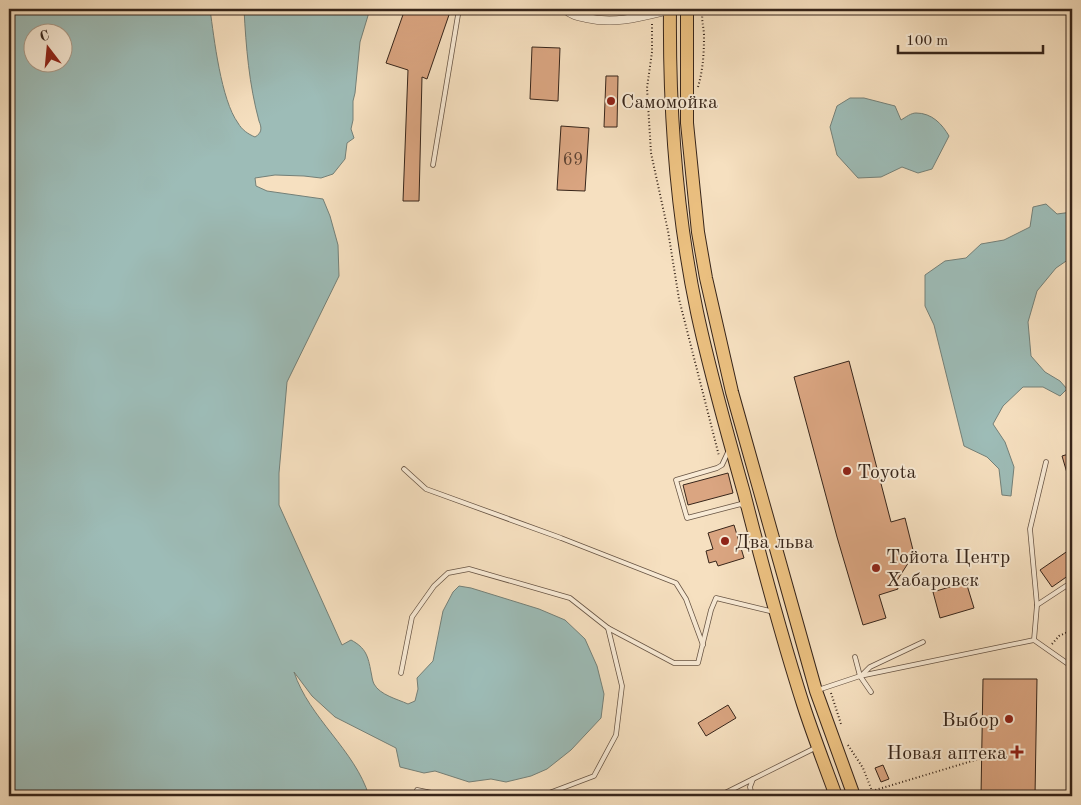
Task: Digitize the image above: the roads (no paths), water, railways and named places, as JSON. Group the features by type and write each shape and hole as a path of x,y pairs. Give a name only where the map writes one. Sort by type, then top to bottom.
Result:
{"main road":[{"path":"672,9 671,94 674,153 681,213 699,319 776,612 804,706 836,796"},
{"path":"688,9 687,123 698,232 706,278 732,392 816,691 854,796"}],"street":[{"path":"568,11 601,21 633,19 672,9"}],"lane":[{"path":"433,165 459,9"},
{"path":"558,9 568,11"},
{"path":"633,9 633,19"},
{"path":"731,446 722,464 716,468 676,480 687,518 741,504 748,510"},
{"path":"1034,640 1037,605 1030,529 1046,462"},
{"path":"404,469 426,489 561,538 676,583 686,599 703,645"},
{"path":"401,673 412,617 434,586 448,573 469,569 570,598 608,628 674,663 698,663 711,610 716,598 776,612"},
{"path":"1037,605 1072,582"},
{"path":"529,796 549,793 594,776 616,735 622,686 608,628"},
{"path":"816,691 860,676 1034,640 1071,666 1072,694"},
{"path":"860,676 870,667 923,642"},
{"path":"854,657 860,676 871,692"},
{"path":"719,796 818,746"},
{"path":"752,796 750,787 753,779"},
{"path":"417,790 447,796"}],"water":[{"path":"9,9 210,9 219,68 227,100 232,113 245,132 255,137 259,134 261,128 250,79 244,9 370,9 360,42 351,129 354,138 347,143 345,159 333,174 321,178 275,175 255,178 256,186 267,191 323,199 338,245 339,276 287,382 279,473 279,505 342,645 351,640 363,649 369,661 372,680 384,694 408,704 415,701 418,689 417,678 433,661 443,611 453,592 459,586 539,609 565,620 585,639 597,666 604,694 601,718 571,750 547,769 531,776 506,782 491,779 469,782 435,771 424,773 400,767 396,748 335,717 312,696 294,672 310,704 353,764 369,796 9,796"},
{"path":"850,98 864,98 895,106 901,120 910,114 922,113 936,120 949,136 932,169 918,173 902,167 881,177 858,178 837,155 830,127 837,106"},
{"path":"1046,204 1057,214 1072,212 1072,257 1056,268 1037,291 1028,322 1031,356 1045,372 1060,381 1067,389 1060,396 1043,387 1023,387 1003,406 993,424 1005,442 1014,467 1011,496 1002,495 999,469 987,457 964,446 934,325 925,306 925,275 945,261 966,258 981,244 1004,240 1030,227 1033,207"}],"place":[{"name":"Самомойка","path":"611,101"},
{"name":"Toyota","path":"847,471"},
{"name":"Два льва","path":"725,541"},
{"name":"Тойота Центр Хабаровск","path":"876,568"},
{"name":"Выбор","path":"1009,719"},
{"name":"Новая аптека","path":"1017,752"}]}
